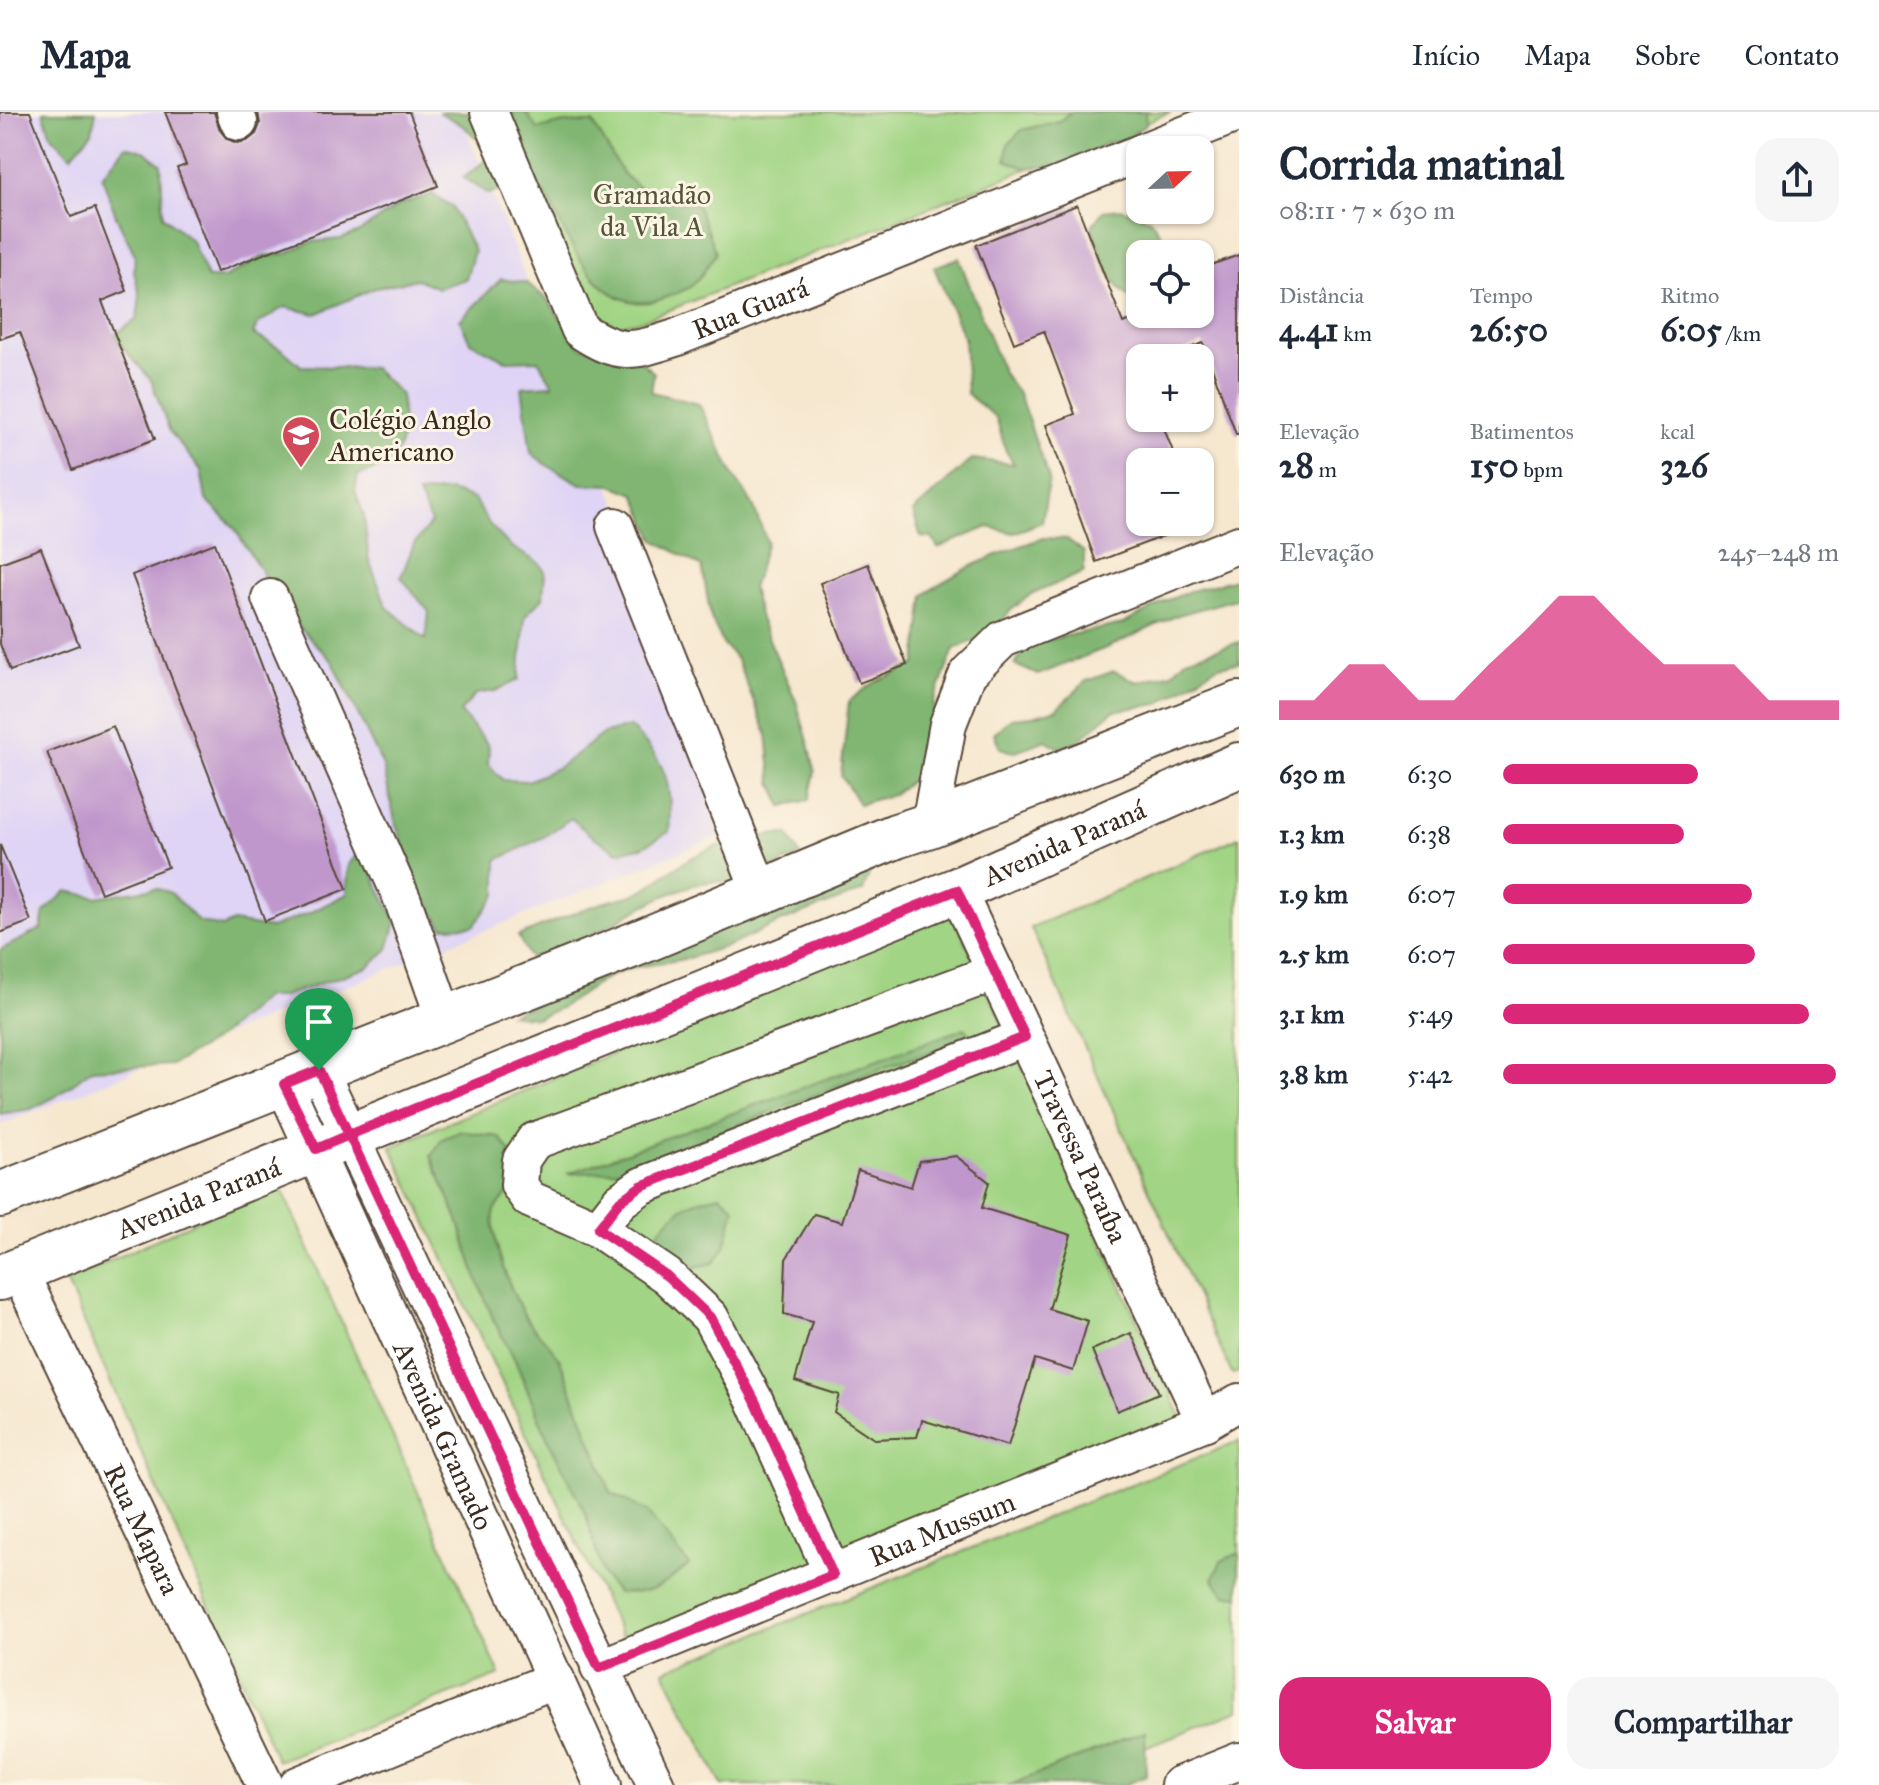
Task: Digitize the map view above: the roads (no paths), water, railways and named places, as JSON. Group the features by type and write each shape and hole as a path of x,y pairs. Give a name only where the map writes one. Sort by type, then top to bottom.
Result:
{"main road":[{"path":"0,1195 445,1020 896,836 1239,704"},
{"name":"Avenida Paraná","path":"10,1275 957,890 1239,765"}],"street":[{"name":"Rua Guará","path":"489,112 580,330 606,347 634,349 675,338 1126,159"},
{"path":"1181,136 1239,113"},
{"path":"615,526 761,893"},
{"path":"930,825 948,724 968,673 1003,639 1239,544"},
{"path":"270,598 403,901 445,1020"},
{"name":"Travessa Paraíba","path":"957,890 1205,1422"},
{"path":"833,1575 755,1401 710,1317 667,1276 598,1229 529,1199 519,1185 521,1160 534,1141 996,972"},
{"path":"598,1229 620,1201 641,1186 1025,1037"},
{"name":"Avenida Gramado","path":"301,1077 656,1785"},
{"name":"Avenida Gramado","path":"332,1142 603,1785"},
{"name":"Rua Mapara","path":"10,1275 265,1785"},
{"name":"Rua Mussum","path":"599,1668 1205,1422 1239,1402"},
{"path":"298,1785 556,1679"},
{"path":"1179,1785 1239,1761"}],"place":[{"name":"Colégio Anglo Americano","path":"301,469"}],"park label":[{"name":"Gramadão da Vila A","path":"652,210"}]}
